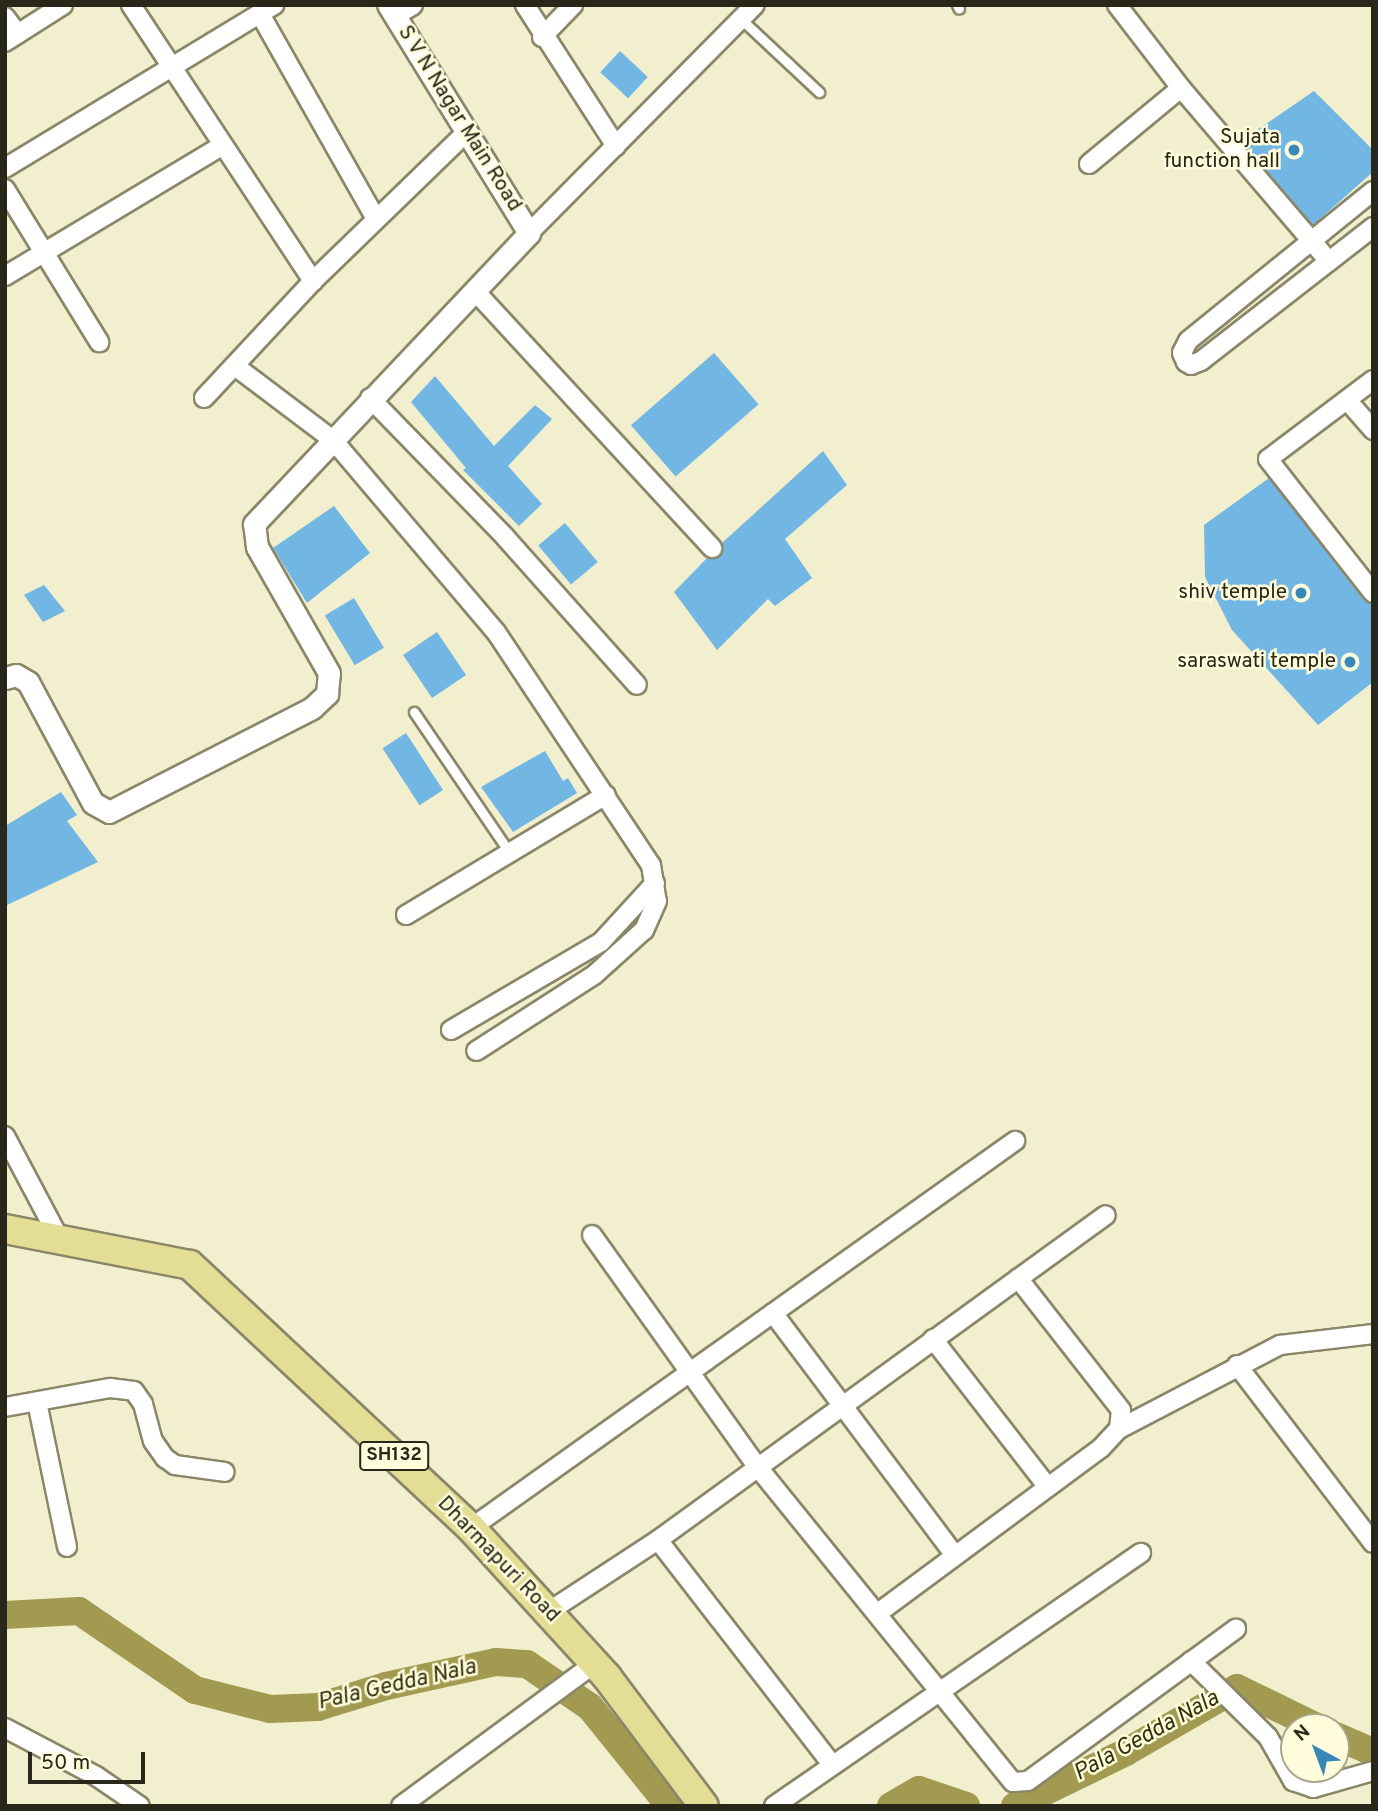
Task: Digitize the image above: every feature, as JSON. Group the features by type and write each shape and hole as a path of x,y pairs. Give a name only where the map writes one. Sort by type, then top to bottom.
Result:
{"main road":[{"name":"Dharmapuri Road","path":"5,1229 190,1265 471,1528 595,1663 704,1806"}],"street":[{"path":"5,17 12,38 64,5"},
{"path":"131,5 221,146 313,281"},
{"path":"525,5 542,37 616,146"},
{"path":"542,37 573,5"},
{"path":"5,678 16,675 28,682 93,803 109,812 321,702 330,684 329,673 253,536 261,514 530,233 755,5"},
{"path":"1117,5 1181,88 1329,261"},
{"name":"S V N Nagar Main Road","path":"399,9 467,132 530,233"},
{"path":"5,169 267,10 376,219"},
{"path":"1089,164 1181,88"},
{"path":"204,398 313,281 467,132"},
{"path":"5,276 221,146"},
{"path":"5,189 41,252 99,342"},
{"path":"1373,191 1309,239 1188,341 1182,353 1186,362 1191,365 1201,360 1373,227"},
{"path":"475,291 712,548"},
{"path":"235,366 333,440 496,632 645,852 655,883 657,901 644,930 594,975 476,1051"},
{"path":"1373,380 1268,459 1373,593"},
{"path":"370,398 505,537 637,685"},
{"path":"1347,400 1373,430"},
{"path":"405,915 606,795"},
{"path":"451,1030 601,942 655,883"},
{"path":"5,1136 60,1240"},
{"path":"471,1528 1014,1140"},
{"path":"548,1612 658,1540 755,1465 840,1408 1106,1215"},
{"path":"592,1235 755,1465 878,1613 998,1767 1013,1782 1020,1783 1236,1629"},
{"path":"1018,1278 1121,1410 1119,1429"},
{"path":"773,1313 840,1408 955,1555"},
{"path":"878,1613 1119,1429 1237,1365 1280,1345 1373,1334"},
{"path":"933,1339 1047,1486"},
{"path":"1237,1365 1373,1543"},
{"path":"5,1407 110,1388 134,1391 143,1404 153,1441 165,1458 175,1465 225,1472"},
{"path":"37,1402 67,1546"},
{"path":"658,1540 832,1764"},
{"path":"774,1806 1141,1553"},
{"path":"1191,1661 1268,1737 1287,1775 1302,1786 1313,1788 1373,1771"},
{"path":"401,1806 595,1663"},
{"path":"5,1728 96,1776 140,1806"}],"lane":[{"path":"741,19 819,92"},
{"path":"414,712 510,853"}],"building":[{"path":"620,51 648,77 628,98 600,72"},
{"path":"1314,91 1373,150 1373,172 1313,225 1241,141"},
{"path":"714,353 759,404 676,476 631,425"},
{"path":"435,376 494,446 535,405 552,419 508,466 542,504 519,526 463,470 466,468 411,402"},
{"path":"823,451 847,485 785,539 812,578 775,606 768,599 717,650 674,592 707,558 720,556 722,543"},
{"path":"1269,478 1364,600 1373,604 1373,682 1318,725 1232,630 1205,577 1204,525"},
{"path":"334,506 370,553 307,603 273,548"},
{"path":"565,523 598,562 571,585 538,545"},
{"path":"44,585 65,611 43,622 24,595"},
{"path":"354,598 384,648 355,665 325,616"},
{"path":"437,632 466,675 432,698 403,655"},
{"path":"406,733 443,790 420,805 383,748"},
{"path":"545,751 563,781 568,778 577,793 513,832 481,787"},
{"path":"61,792 77,815 67,821 98,862 5,906 5,826"}],"waterway":[{"name":"Pala Gedda Nala","path":"5,1615 79,1611 195,1690 270,1709 318,1707 386,1686 496,1662 527,1664 590,1707 670,1806"},
{"name":"Pala Gedda Nala","path":"1015,1806 1126,1752 1237,1688 1288,1713"},
{"name":"Pala Gedda Nala","path":"1350,1742 1373,1752"},
{"name":"Pala Gedda Nala","path":"891,1806 919,1790 966,1806"}],"place":[{"name":"Sujata function hall","path":"1294,150"},
{"name":"shiv temple","path":"1301,593"},
{"name":"saraswati temple","path":"1350,662"}]}
